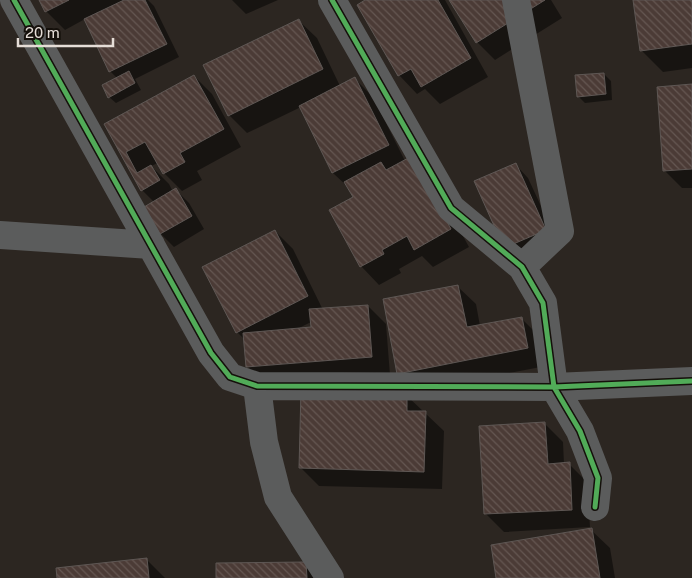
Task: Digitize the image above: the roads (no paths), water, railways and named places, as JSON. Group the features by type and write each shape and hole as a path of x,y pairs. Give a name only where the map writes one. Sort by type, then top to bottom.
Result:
{"street":[{"path":"14,0 211,353 230,377 257,386 554,387 692,381"},
{"path":"332,0 451,208 522,267 543,303 554,387 580,431 598,478 595,507"},
{"path":"516,0 560,230 522,267"},
{"path":"0,235 151,245"},
{"path":"257,386 264,442 278,497 330,578"}]}
